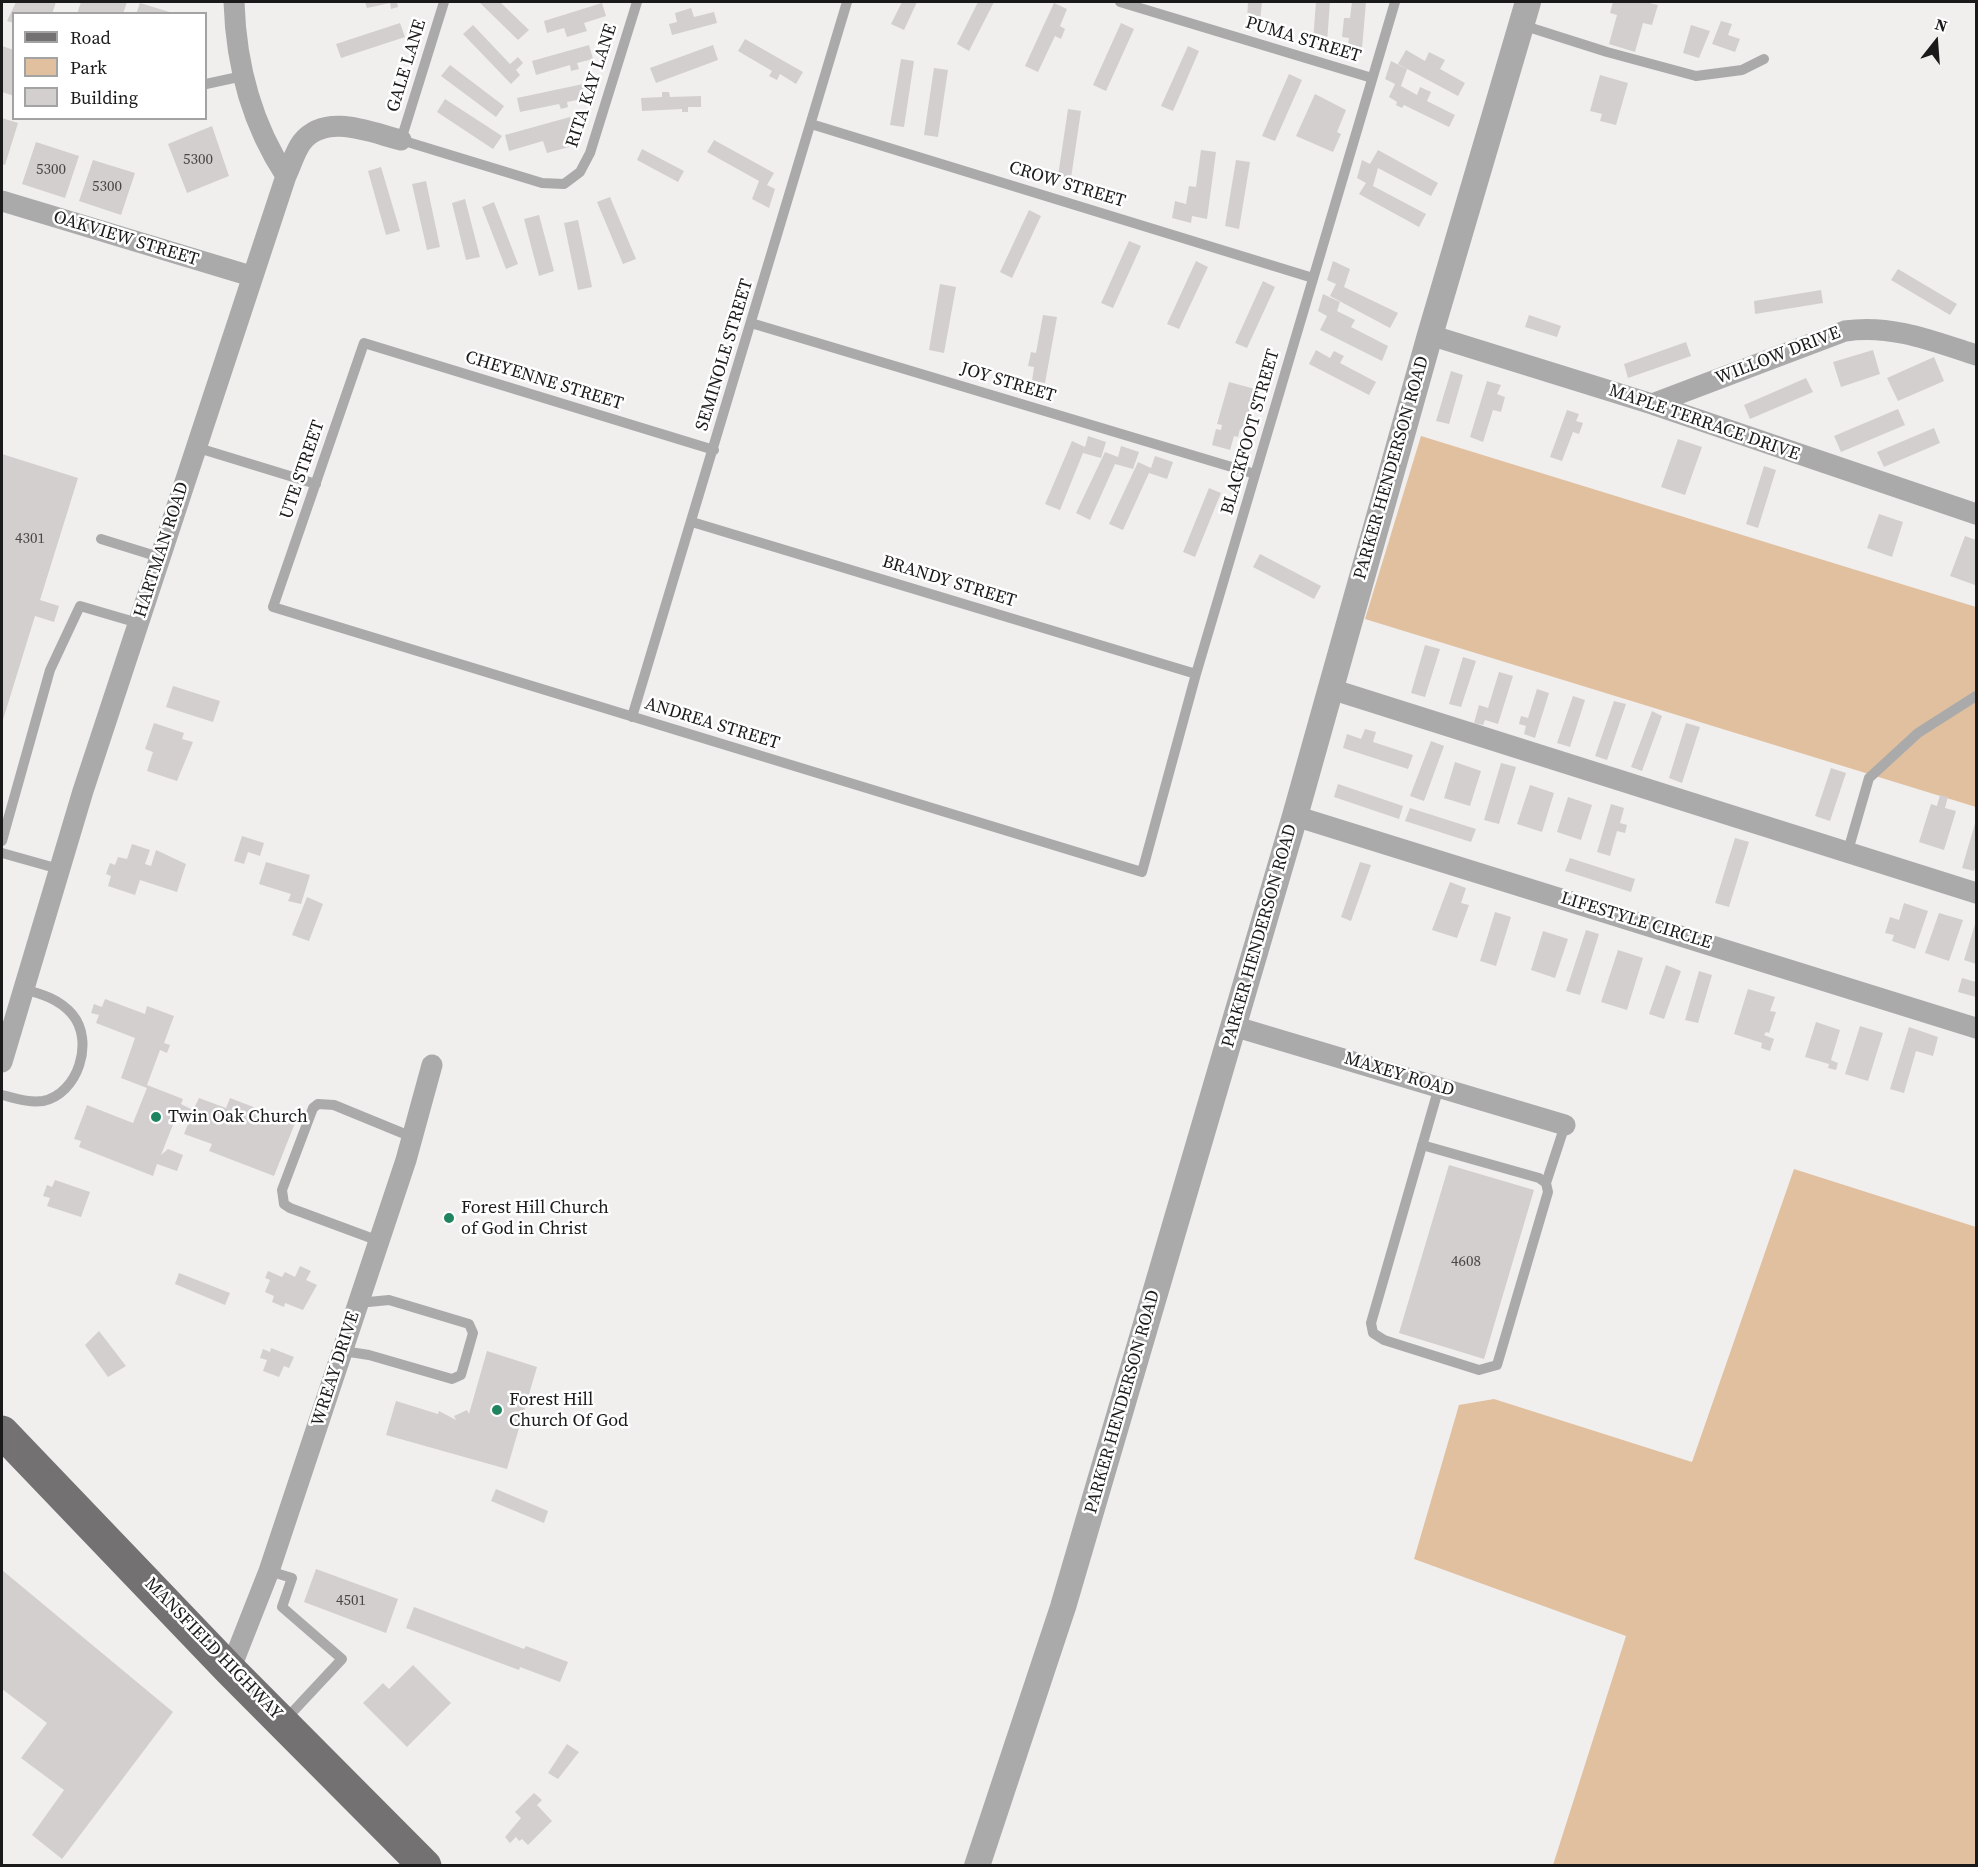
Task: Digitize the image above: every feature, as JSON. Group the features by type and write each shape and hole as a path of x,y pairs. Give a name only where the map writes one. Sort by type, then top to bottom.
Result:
{"main road":[{"name":"MANSFIELD HIGHWAY","path":"2,1432 230,1670 425,1866"}],"street":[{"path":"234,2 243,76 252,112 266,146 286,176"},
{"name":"PARKER HENDERSON ROAD","path":"976,1866 1063,1607 1295,816 1430,335 1525,13"},
{"name":"HARTMAN ROAD","path":"2,1062 7,1026 23,989 159,557 286,176 302,142 323,128 342,126 401,140"},
{"name":"OAKVIEW STREET","path":"2,201 251,276"},
{"name":"WILLOW DRIVE","path":"1652,404 1855,329 1904,332 1977,355"},
{"name":"MAPLE TERRACE DRIVE","path":"1430,335 1652,404 1977,514"},
{"path":"1331,689 1847,854 1977,893"},
{"name":"LIFESTYLE CIRCLE","path":"1295,816 1977,1028"},
{"name":"MAXEY ROAD","path":"1233,1026 1565,1125"},
{"name":"WREAY DRIVE","path":"230,1670 269,1571 343,1351 412,1137 432,1065"}],"lane":[{"name":"GALE LANE","path":"401,140 444,2"},
{"name":"RITA KAY LANE","path":"401,140 542,183 564,184 580,171 590,153 637,2"},
{"name":"SEMINOLE STREET","path":"632,717 847,2"},
{"name":"PUMA STREET","path":"1120,2 1372,78"},
{"name":"BLACKFOOT STREET","path":"1142,872 1196,674 1395,2"},
{"path":"1525,13 1617,56 1696,76 1742,70 1764,59"},
{"path":"207,84 243,76"},
{"name":"CROW STREET","path":"810,124 1313,278"},
{"name":"JOY STREET","path":"751,323 1255,474"},
{"name":"CHEYENNE STREET","path":"364,343 714,450"},
{"name":"UTE STREET","path":"273,607 364,343"},
{"path":"195,447 316,484"},
{"name":"BRANDY STREET","path":"692,522 1196,674"},
{"path":"102,539 159,557"},
{"path":"2,841 50,670 80,606 138,623"},
{"name":"ANDREA STREET","path":"273,607 1142,872"},
{"path":"1847,854 1869,778 1918,733 1977,696"},
{"path":"2,853 59,869"},
{"path":"2,1095 34,1102 53,1098 72,1078 84,1049 80,1028 71,1013 50,997 23,989"},
{"path":"1439,1087 1371,1323 1373,1333 1384,1340 1479,1370 1497,1365 1548,1192 1546,1183 1565,1125"},
{"path":"379,1241 290,1208 284,1204 282,1190 313,1108 318,1104 334,1105 412,1137"},
{"path":"1422,1145 1539,1178 1546,1183"},
{"path":"343,1351 369,1355 452,1379 461,1374 473,1333 469,1324 389,1300 358,1303"},
{"path":"269,1571 292,1578 282,1607 342,1659 283,1722"}],"green space":[{"path":"1421,436 1976,607 1976,807 1365,619"},
{"path":"1794,1169 1976,1227 1976,1865 1553,1865 1626,1636 1414,1559 1459,1405 1494,1399 1692,1462"}],"building":[{"path":"16,2 56,2 53,12 12,12 12,22 7,21"},
{"path":"81,2 127,2 124,12 78,12"},
{"path":"365,2 397,2 398,7 391,9 390,3 367,8"},
{"path":"479,2 500,2 529,30 518,40"},
{"path":"902,2 917,2 904,30 891,24"},
{"path":"978,2 994,2 969,51 957,44"},
{"path":"1248,2 1262,2 1260,22 1247,21"},
{"path":"1316,2 1330,2 1327,42 1313,41"},
{"path":"1352,2 1366,2 1362,48 1348,46 1349,38 1342,37 1344,18 1350,18"},
{"path":"1613,2 1645,2 1658,5 1652,25 1643,23 1635,52 1609,44 1617,15 1610,13"},
{"path":"140,3 170,12 137,12"},
{"path":"602,3 606,16 584,23 587,31 567,37 564,28 547,33 544,21"},
{"path":"1054,3 1067,9 1060,26 1065,29 1061,39 1055,36 1038,72 1025,66"},
{"path":"691,8 694,17 714,12 717,23 672,35 669,24 677,22 675,13"},
{"path":"1721,21 1732,24 1728,35 1740,39 1735,52 1712,44"},
{"path":"400,23 405,37 341,58 336,44"},
{"path":"1121,23 1134,29 1106,91 1093,85"},
{"path":"473,25 510,64 518,57 523,63 516,70 520,75 511,84 463,34"},
{"path":"1691,25 1710,31 1699,58 1683,53"},
{"path":"745,39 803,72 796,84 780,74 777,80 769,76 772,71 738,51"},
{"path":"589,45 593,59 577,63 579,69 571,71 570,65 536,75 532,61"},
{"path":"713,45 718,60 656,83 650,68"},
{"path":"2,46 12,49 12,95 2,92"},
{"path":"1188,46 1199,51 1173,111 1161,106"},
{"path":"1406,50 1425,61 1429,52 1445,60 1440,69 1465,83 1458,96 1398,64"},
{"path":"901,59 914,61 904,127 890,125"},
{"path":"1391,61 1407,69 1401,86 1417,95 1420,87 1431,92 1427,101 1455,115 1449,127 1404,105 1402,108 1396,105 1397,102 1389,97 1395,84 1385,79"},
{"path":"450,65 504,106 496,117 441,76"},
{"path":"934,68 948,70 938,137 924,135"},
{"path":"1289,74 1302,80 1275,141 1262,136"},
{"path":"1600,75 1628,83 1616,125 1600,121 1602,114 1590,111"},
{"path":"583,84 586,98 567,102 568,107 561,109 559,104 520,112 517,98"},
{"path":"662,92 669,92 670,97 701,96 701,107 688,107 688,112 682,112 682,109 642,111 641,98 662,97"},
{"path":"1315,94 1346,110 1337,132 1341,134 1333,152 1296,136"},
{"path":"445,99 502,136 493,149 437,112"},
{"path":"1068,109 1081,111 1071,178 1058,176"},
{"path":"570,117 575,132 565,134 569,147 547,153 543,141 509,151 505,135"},
{"path":"2,118 18,123 5,165 2,164"},
{"path":"212,126 229,176 187,193 168,144"},
{"path":"714,140 774,173 767,185 775,189 769,208 752,199 759,181 707,152"},
{"path":"36,142 79,156 65,198 22,184"},
{"path":"642,149 684,171 678,182 637,160"},
{"path":"1201,150 1216,152 1207,219 1192,216 1191,223 1172,218 1175,201 1186,204 1189,186 1196,187"},
{"path":"1378,150 1438,183 1431,196 1378,168 1373,186 1426,214 1419,227 1359,194 1366,183 1357,178 1362,160 1370,164"},
{"path":"93,160 135,173 121,215 79,201"},
{"path":"1236,160 1250,162 1239,229 1225,226"},
{"path":"381,167 400,231 386,235 368,171"},
{"path":"426,181 440,247 427,250 412,184"},
{"path":"610,197 636,259 623,264 597,202"},
{"path":"465,199 480,257 466,260 452,203"},
{"path":"494,202 518,264 506,269 482,207"},
{"path":"1029,210 1041,216 1012,278 1000,272"},
{"path":"539,215 554,271 539,276 524,219"},
{"path":"578,220 592,287 578,290 564,223"},
{"path":"1129,241 1141,246 1113,308 1101,303"},
{"path":"1196,261 1208,267 1179,329 1167,324"},
{"path":"1333,261 1350,269 1344,287 1398,313 1390,328 1330,296 1336,284 1327,280"},
{"path":"1898,269 1957,304 1950,315 1891,280"},
{"path":"1263,281 1275,287 1247,348 1235,343"},
{"path":"940,284 956,287 944,353 929,350"},
{"path":"1821,290 1823,303 1755,314 1754,301"},
{"path":"1323,294 1340,302 1337,311 1355,320 1351,327 1388,346 1382,361 1320,330 1327,316 1318,311"},
{"path":"1043,315 1057,317 1045,383 1032,381 1034,367 1028,366 1031,352 1036,353"},
{"path":"1529,315 1561,326 1557,337 1525,327"},
{"path":"1686,342 1691,356 1628,378 1624,364"},
{"path":"1316,350 1330,358 1334,351 1344,356 1340,363 1376,382 1369,395 1309,364"},
{"path":"1873,350 1880,374 1841,387 1833,362"},
{"path":"1934,357 1944,381 1898,401 1887,378"},
{"path":"1451,371 1463,375 1449,424 1436,421"},
{"path":"1806,378 1813,392 1750,419 1744,405"},
{"path":"1487,381 1501,385 1497,394 1505,397 1501,412 1493,410 1483,442 1470,437"},
{"path":"1229,382 1255,389 1244,430 1240,429 1238,437 1234,436 1230,450 1212,445 1216,429 1221,430 1222,425 1217,424"},
{"path":"1898,409 1905,425 1841,452 1834,436"},
{"path":"1567,410 1579,414 1576,421 1583,423 1579,434 1573,432 1562,461 1550,457"},
{"path":"1934,428 1940,443 1884,467 1877,452"},
{"path":"1088,436 1106,442 1101,458 1083,453 1060,510 1045,504 1072,441 1085,447"},
{"path":"1678,439 1702,447 1685,495 1661,487"},
{"path":"1121,446 1139,452 1133,469 1115,464 1090,520 1076,513 1105,452 1118,457"},
{"path":"2,454 78,478 40,600 59,606 54,622 35,616 2,723"},
{"path":"1155,456 1173,462 1167,479 1149,473 1123,530 1109,524 1138,462 1151,468"},
{"path":"1764,466 1776,470 1758,528 1746,524"},
{"path":"1209,488 1221,493 1195,557 1183,552"},
{"path":"1879,514 1903,522 1892,557 1867,548"},
{"path":"1965,536 1976,540 1975,585 1950,576"},
{"path":"1260,554 1321,586 1314,599 1253,567"},
{"path":"1425,645 1440,649 1425,697 1411,693"},
{"path":"1463,657 1476,661 1461,707 1449,704"},
{"path":"1499,672 1513,676 1498,724 1485,720 1483,725 1474,723 1479,705 1488,708"},
{"path":"173,686 220,701 213,722 166,707"},
{"path":"1537,689 1549,693 1535,738 1524,734 1526,726 1519,724 1521,716 1528,718"},
{"path":"1573,696 1585,700 1570,747 1557,743"},
{"path":"1614,701 1626,704 1607,760 1595,756"},
{"path":"1652,711 1662,716 1642,771 1631,767"},
{"path":"154,723 184,733 182,739 193,742 177,781 147,771 153,752 145,749"},
{"path":"1686,723 1700,727 1682,783 1669,778"},
{"path":"1365,729 1376,732 1373,742 1413,755 1408,769 1343,748 1347,734 1361,739"},
{"path":"1431,741 1444,746 1424,801 1410,796"},
{"path":"1455,762 1481,771 1470,806 1444,798"},
{"path":"1501,763 1516,767 1499,824 1484,820"},
{"path":"1831,768 1846,773 1830,821 1815,816"},
{"path":"1338,784 1403,806 1399,819 1334,797"},
{"path":"1530,785 1554,793 1542,832 1517,824"},
{"path":"1940,795 1948,797 1945,808 1956,811 1944,850 1919,842 1931,804 1937,806"},
{"path":"1568,797 1592,805 1581,840 1557,832"},
{"path":"1611,804 1624,808 1620,823 1627,825 1625,833 1617,831 1610,856 1597,852"},
{"path":"1410,808 1476,829 1471,842 1405,821"},
{"path":"1976,820 1976,865 1974,871 1962,868"},
{"path":"242,836 264,843 260,856 248,852 244,864 234,861"},
{"path":"1735,838 1749,842 1729,907 1715,903"},
{"path":"132,844 150,850 145,864 151,866 156,850 186,864 177,892 140,880 135,895 108,886 111,876 106,874 110,863 115,865 118,857 127,859"},
{"path":"1570,858 1635,879 1631,892 1565,871"},
{"path":"266,862 310,875 301,904 288,901 291,894 259,884"},
{"path":"1360,862 1371,865 1351,921 1341,917"},
{"path":"1450,882 1466,888 1461,903 1469,905 1457,938 1432,930"},
{"path":"307,897 323,904 309,941 292,935"},
{"path":"1904,903 1928,911 1915,949 1892,941 1894,935 1885,933 1890,917 1899,920"},
{"path":"1495,912 1511,917 1496,966 1480,961"},
{"path":"1939,913 1963,920 1949,961 1925,953"},
{"path":"1976,921 1976,964 1964,960"},
{"path":"1586,930 1599,934 1580,995 1566,991"},
{"path":"1543,931 1568,939 1555,978 1531,970"},
{"path":"1618,950 1643,958 1627,1010 1601,1002"},
{"path":"1666,965 1681,971 1664,1019 1649,1014"},
{"path":"1699,971 1712,975 1698,1023 1685,1020"},
{"path":"1962,978 1976,982 1976,997 1958,992"},
{"path":"1748,989 1775,997 1770,1011 1776,1012 1769,1033 1766,1032 1764,1035 1774,1039 1770,1051 1761,1048 1762,1043 1734,1034"},
{"path":"105,999 145,1014 147,1006 174,1016 164,1043 170,1045 167,1053 160,1050 147,1085 183,1099 181,1104 193,1110 199,1098 226,1108 230,1098 295,1123 274,1176 209,1151 212,1144 184,1134 190,1119 178,1112 161,1155 168,1149 183,1155 177,1171 157,1164 153,1176 79,1147 81,1141 74,1139 87,1105 133,1123 147,1088 121,1078 135,1038 96,1023 99,1015 91,1013 94,1004 102,1007"},
{"path":"1816,1022 1840,1030 1831,1060 1838,1063 1836,1070 1828,1068 1829,1064 1805,1057"},
{"path":"1860,1026 1883,1033 1868,1081 1845,1074"},
{"path":"1909,1027 1938,1037 1933,1056 1916,1051 1904,1093 1890,1089"},
{"path":"1449,1165 1534,1190 1484,1359 1399,1333"},
{"path":"55,1180 90,1192 81,1217 47,1206 50,1198 43,1196 47,1185 52,1187"},
{"path":"300,1266 311,1271 306,1280 317,1285 303,1310 285,1303 284,1307 272,1302 274,1296 265,1292 270,1280 265,1278 268,1271 282,1277 285,1272 295,1277"},
{"path":"179,1273 230,1293 225,1305 175,1284"},
{"path":"99,1331 126,1366 108,1377 85,1345"},
{"path":"271,1348 294,1357 289,1368 284,1366 279,1377 263,1371 267,1360 260,1358 263,1349 270,1352"},
{"name":"Forest Hill Church Of God","path":"487,1351 537,1367 507,1469 386,1435 396,1401 438,1414 439,1411 456,1420 454,1416 467,1410 469,1414"},
{"path":"496,1489 548,1511 544,1523 491,1501"},
{"path":"316,1569 398,1599 386,1633 304,1602"},
{"path":"2,1570 173,1712 62,1859 32,1835 64,1790 21,1758 47,1723 2,1689"},
{"path":"414,1607 524,1649 526,1646 568,1662 560,1682 520,1667 519,1670 406,1628"},
{"path":"413,1665 451,1703 407,1747 363,1703 383,1683 389,1689"},
{"path":"567,1744 579,1752 558,1779 548,1773"},
{"path":"534,1793 542,1800 537,1805 552,1821 528,1845 516,1837 510,1843 505,1837 521,1818 515,1812"}],"place":[{"name":"Twin Oak Church","path":"156,1117"},
{"name":"Forest Hill Church of God in Christ","path":"449,1218"},
{"name":"Forest Hill Church Of God","path":"497,1410"}]}
